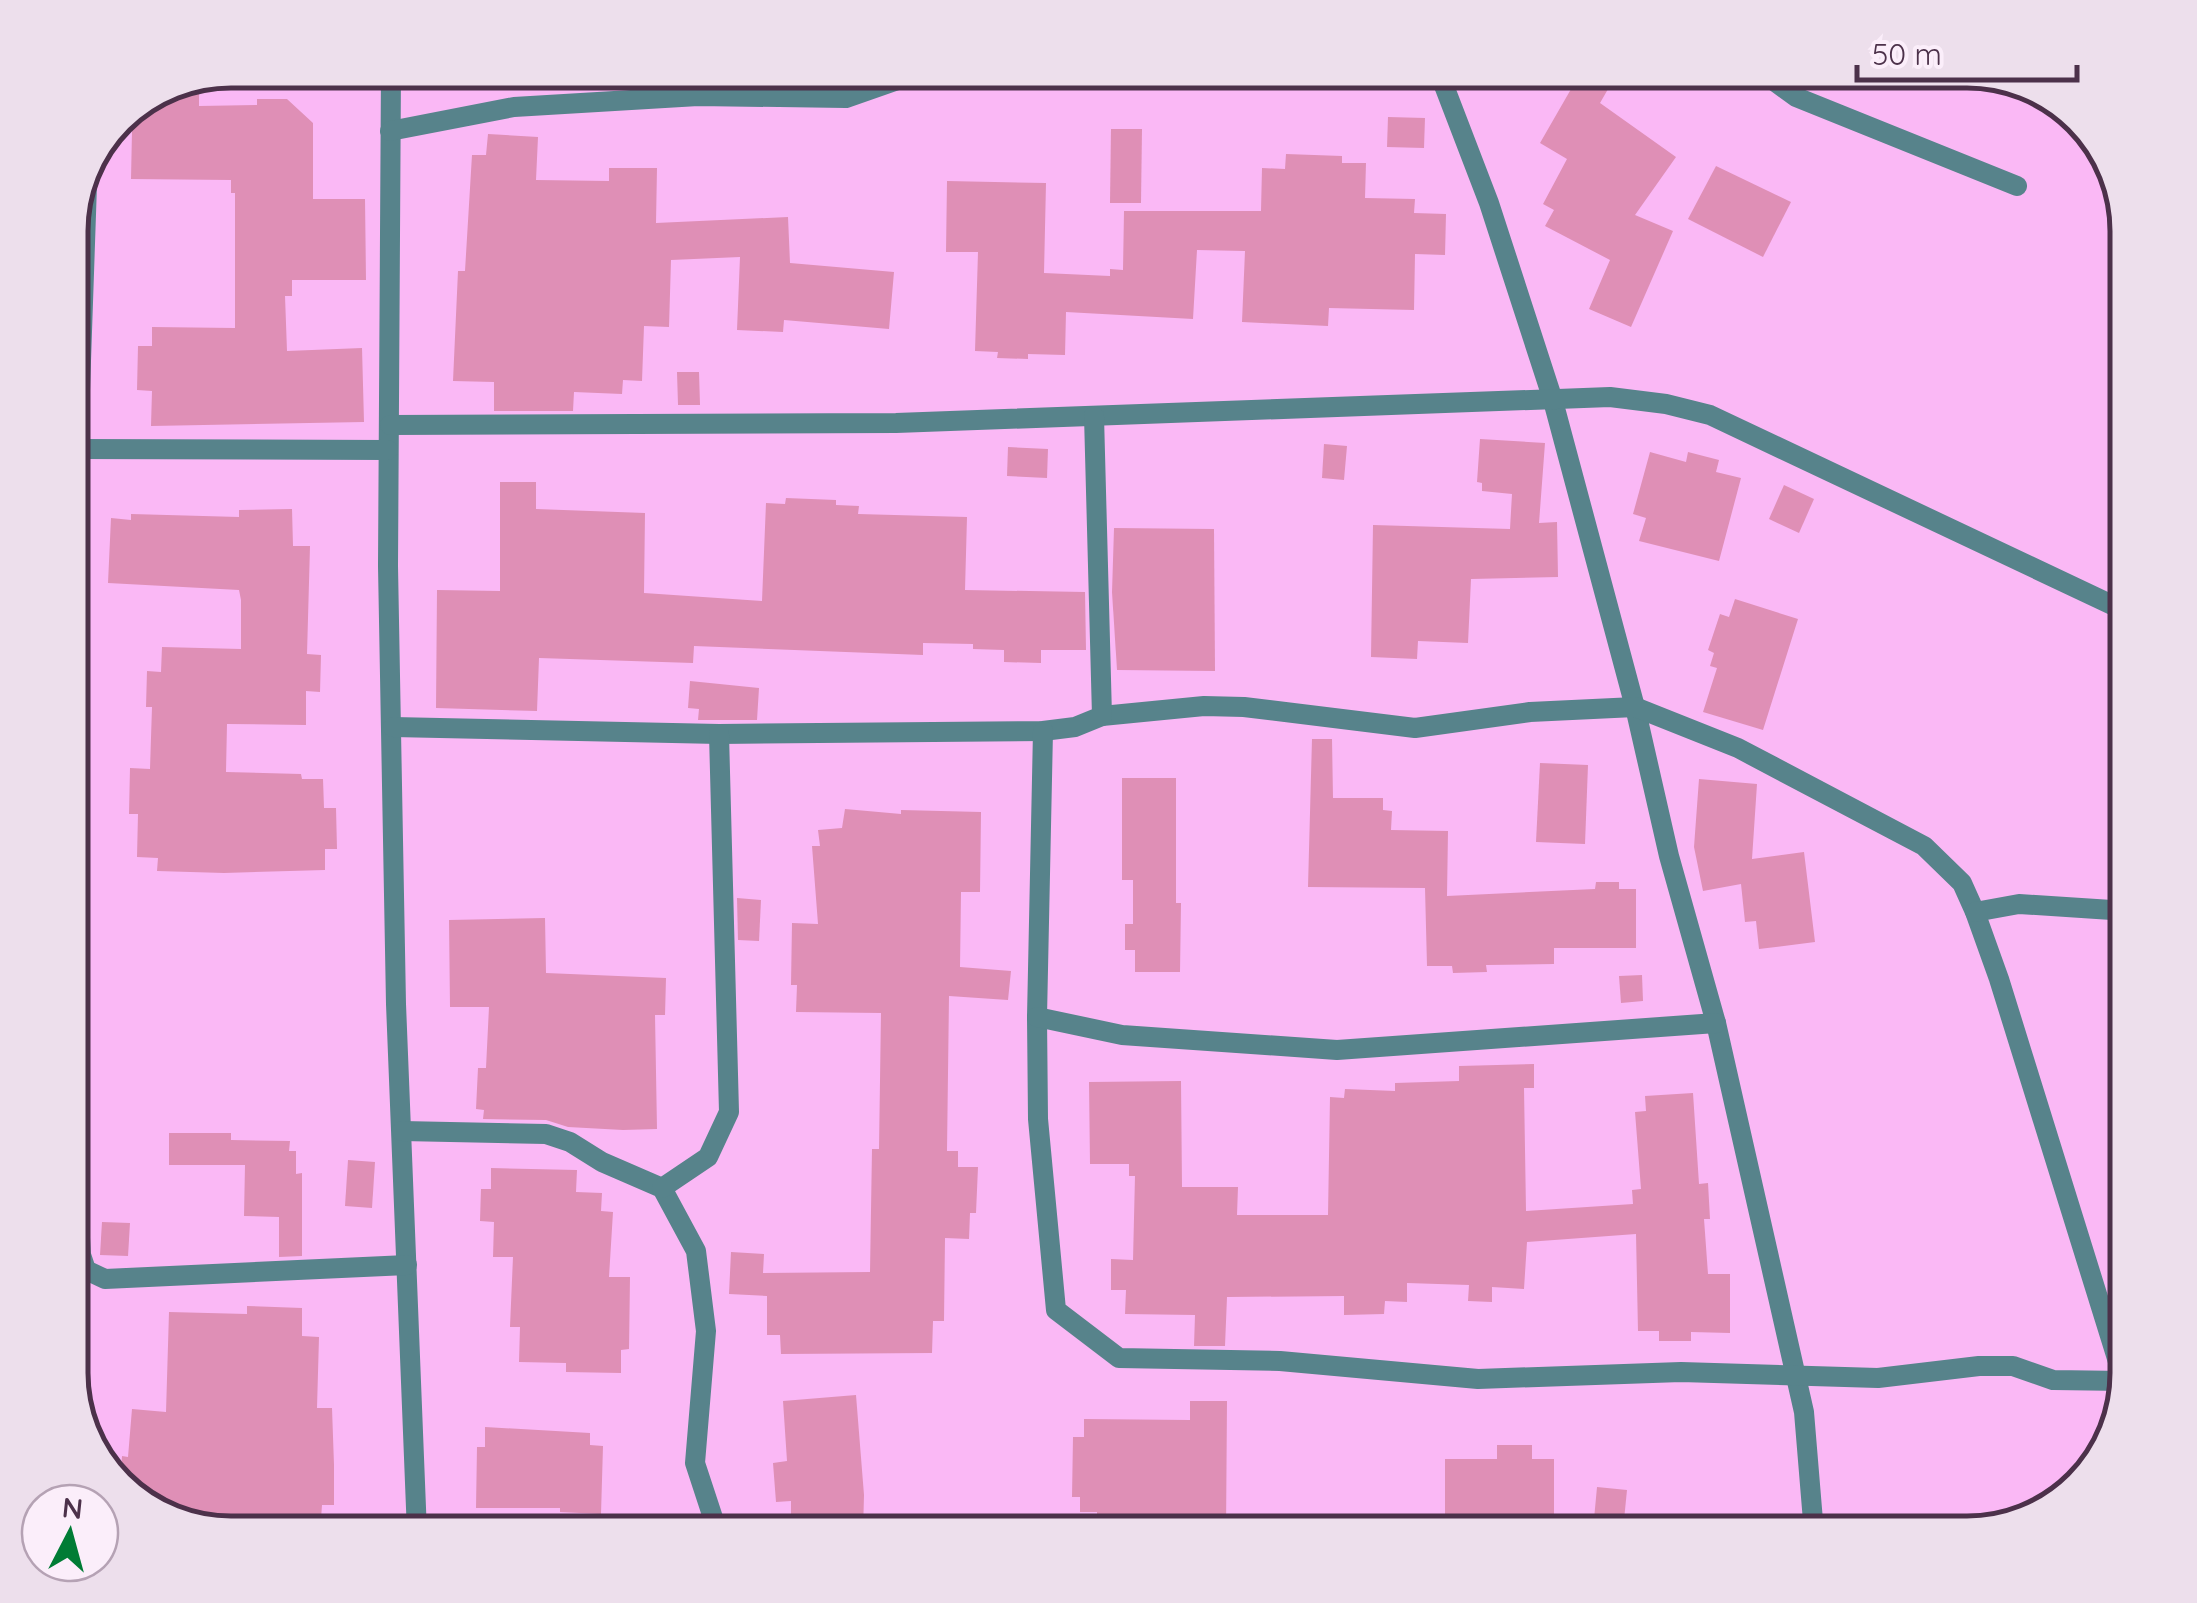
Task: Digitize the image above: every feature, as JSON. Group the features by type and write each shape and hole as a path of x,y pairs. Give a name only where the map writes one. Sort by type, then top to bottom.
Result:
{"street":[{"path":"391,88 388,450 396,1004 416,1516"},
{"path":"390,132 514,107 698,96 846,98 875,88"},
{"path":"1445,88 1489,203 1552,397 1669,856 1716,1023 1804,1412 1813,1516"},
{"path":"1785,88 2017,186"},
{"path":"390,425 896,423 1552,397 1629,399 1710,415 2110,604"},
{"path":"1094,416 1102,716"},
{"path":"88,448 388,450"},
{"path":"393,727 719,734 1043,731 1076,727 1102,716 1204,706 1244,707 1416,728 1530,712 1634,708 1738,748 1924,846 1962,883 2000,980 2110,1336"},
{"path":"1043,731 1038,1119 1056,1310 1119,1358 1280,1362 1478,1379 1681,1372 1878,1378 1979,1366 2013,1366 2052,1380 2109,1381"},
{"path":"662,1188 708,1158 729,1112 719,734"},
{"path":"1975,912 2019,904 2110,909"},
{"path":"1037,1017 1122,1035 1337,1050 1716,1023"},
{"path":"402,1131 546,1134 662,1188 696,1251 706,1331 696,1463 713,1516"},
{"path":"88,1271 105,1279 406,1265"}],"building":[{"path":"1572,88 1609,88 1600,103 1676,157 1635,215 1673,231 1631,327 1589,309 1610,260 1545,226 1554,210 1543,204 1567,159 1540,143"},
{"path":"199,91 199,106 257,105 257,99 287,99 313,123 313,199 365,199 366,280 292,280 292,296 285,296 287,351 362,348 364,422 151,426 152,391 137,390 138,346 152,346 152,327 235,328 235,193 231,193 231,180 131,179 132,131 128,131 159,107"},
{"path":"1388,117 1425,118 1424,148 1387,147"},
{"path":"1111,129 1142,129 1141,203 1110,203"},
{"path":"488,134 538,137 536,180 609,181 609,168 657,168 656,223 788,217 790,263 894,272 889,329 784,320 783,332 737,330 740,257 671,260 669,327 644,326 642,381 623,380 622,394 574,392 573,411 494,411 494,382 453,381 458,271 465,271 472,155 486,155"},
{"path":"1286,154 1342,156 1342,163 1366,163 1365,198 1415,199 1414,213 1446,214 1445,255 1415,254 1414,310 1329,308 1328,326 1242,322 1245,251 1197,250 1193,319 1066,312 1065,355 997,358 998,352 975,351 978,252 946,252 947,181 1046,183 1044,273 1110,276 1110,269 1123,270 1124,211 1261,211 1262,168 1285,169"},
{"path":"1716,166 1791,202 1763,257 1688,219"},
{"path":"677,372 699,372 700,405 678,405"},
{"path":"1480,439 1545,443 1539,523 1557,522 1558,577 1471,579 1468,643 1418,641 1417,659 1371,657 1373,525 1510,529 1512,494 1482,491 1482,483 1477,482"},
{"path":"1324,444 1347,446 1344,480 1322,478"},
{"path":"1008,447 1048,449 1047,478 1007,476"},
{"path":"1650,452 1686,462 1688,452 1719,460 1716,472 1741,478 1719,561 1639,541 1646,518 1633,514"},
{"path":"500,482 536,482 536,509 645,513 644,593 762,601 766,503 785,504 786,498 836,500 836,505 859,506 858,514 967,517 965,590 1085,592 1086,650 1041,650 1041,663 1004,662 1004,650 973,649 973,644 923,643 923,655 694,646 693,663 539,658 537,711 436,708 437,590 500,591"},
{"path":"1784,485 1814,499 1799,533 1769,519"},
{"path":"292,509 293,546 310,546 307,654 321,655 320,692 306,691 306,725 227,724 226,772 301,774 302,779 323,779 324,808 336,808 337,849 325,849 325,870 157,871 158,858 137,857 138,814 129,814 130,768 150,769 152,707 146,707 147,671 161,672 162,647 241,649 241,600 239,590 108,583 111,518 131,520 131,514 239,517 239,510"},
{"path":"1114,528 1214,529 1215,671 1117,670 1112,592"},
{"path":"1735,599 1798,619 1763,730 1703,712 1717,668 1710,666 1714,653 1708,650 1720,614 1729,617"},
{"path":"690,681 759,688 757,720 698,720 699,709 688,708"},
{"path":"1312,739 1332,739 1333,798 1383,798 1383,810 1392,811 1391,830 1448,831 1447,896 1595,889 1596,882 1619,882 1619,889 1636,889 1636,948 1554,948 1554,964 1486,965 1487,972 1453,973 1452,966 1427,966 1425,888 1308,887"},
{"path":"1540,763 1588,765 1585,844 1536,842"},
{"path":"1122,778 1176,778 1180,972 1135,972 1135,950 1125,950 1125,924 1133,924 1133,880 1122,880"},
{"path":"1699,779 1757,784 1752,859 1804,852 1815,942 1759,949 1756,921 1745,922 1741,884 1703,891 1694,847"},
{"path":"845,809 901,814 901,810 981,812 980,892 961,892 960,967 1011,971 1008,1000 949,996 947,1151 958,1151 958,1167 978,1167 976,1213 970,1213 969,1239 945,1238 944,1321 933,1321 932,1353 781,1354 780,1335 767,1335 767,1296 729,1294 731,1252 764,1254 763,1273 870,1272 872,1149 879,1149 881,1013 796,1012 797,985 791,985 792,923 818,924 812,846 820,846 818,830 842,828"},
{"path":"737,898 761,900 759,941 738,940"},
{"path":"545,918 546,973 666,978 665,1015 655,1015 657,1129 568,1127 546,1120 483,1119 484,1110 476,1109 478,1068 486,1068 489,1007 450,1007 449,920"},
{"path":"1642,975 1643,1001 1621,1003 1619,976"},
{"path":"1534,1064 1534,1088 1524,1088 1526,1211 1633,1204 1632,1190 1641,1189 1635,1112 1646,1111 1645,1096 1693,1093 1699,1184 1708,1183 1710,1219 1704,1219 1708,1274 1730,1274 1730,1333 1691,1332 1691,1341 1659,1341 1659,1331 1638,1331 1636,1234 1527,1242 1524,1289 1492,1287 1492,1302 1468,1301 1469,1285 1407,1283 1407,1302 1385,1301 1384,1314 1344,1315 1344,1296 1227,1297 1225,1346 1194,1346 1195,1315 1125,1314 1126,1290 1111,1290 1111,1259 1133,1260 1135,1176 1129,1176 1129,1164 1090,1164 1089,1082 1181,1081 1182,1187 1238,1187 1237,1215 1328,1215 1330,1097 1344,1098 1345,1089 1395,1091 1395,1083 1459,1081 1459,1066"},
{"path":"169,1133 231,1133 231,1140 290,1141 289,1151 296,1151 296,1174 302,1173 302,1256 279,1257 279,1217 244,1216 245,1165 169,1165"},
{"path":"348,1160 375,1162 372,1208 345,1206"},
{"path":"491,1168 577,1170 576,1192 602,1193 601,1211 613,1212 609,1277 630,1277 629,1349 621,1350 621,1373 566,1372 566,1363 519,1362 520,1327 510,1327 513,1257 493,1257 494,1222 480,1221 481,1189 491,1189"},
{"path":"102,1222 130,1223 128,1256 100,1255"},
{"path":"247,1306 302,1308 302,1336 319,1337 317,1408 332,1408 334,1505 322,1505 321,1516 202,1513 167,1501 143,1486 121,1465 122,1456 128,1457 132,1409 166,1412 169,1312 247,1314"},
{"path":"856,1395 863,1516 791,1516 791,1501 776,1502 773,1463 787,1461 783,1401"},
{"path":"1190,1401 1227,1401 1226,1516 1097,1516 1097,1512 1080,1512 1080,1497 1072,1497 1073,1437 1084,1437 1084,1419 1190,1420"},
{"path":"485,1427 590,1433 590,1445 603,1446 601,1514 560,1512 560,1508 476,1508 477,1447 485,1447"},
{"path":"1497,1445 1532,1445 1532,1459 1554,1459 1554,1516 1445,1516 1445,1459 1497,1459"},
{"path":"1597,1487 1627,1490 1624,1516 1594,1516"}]}
